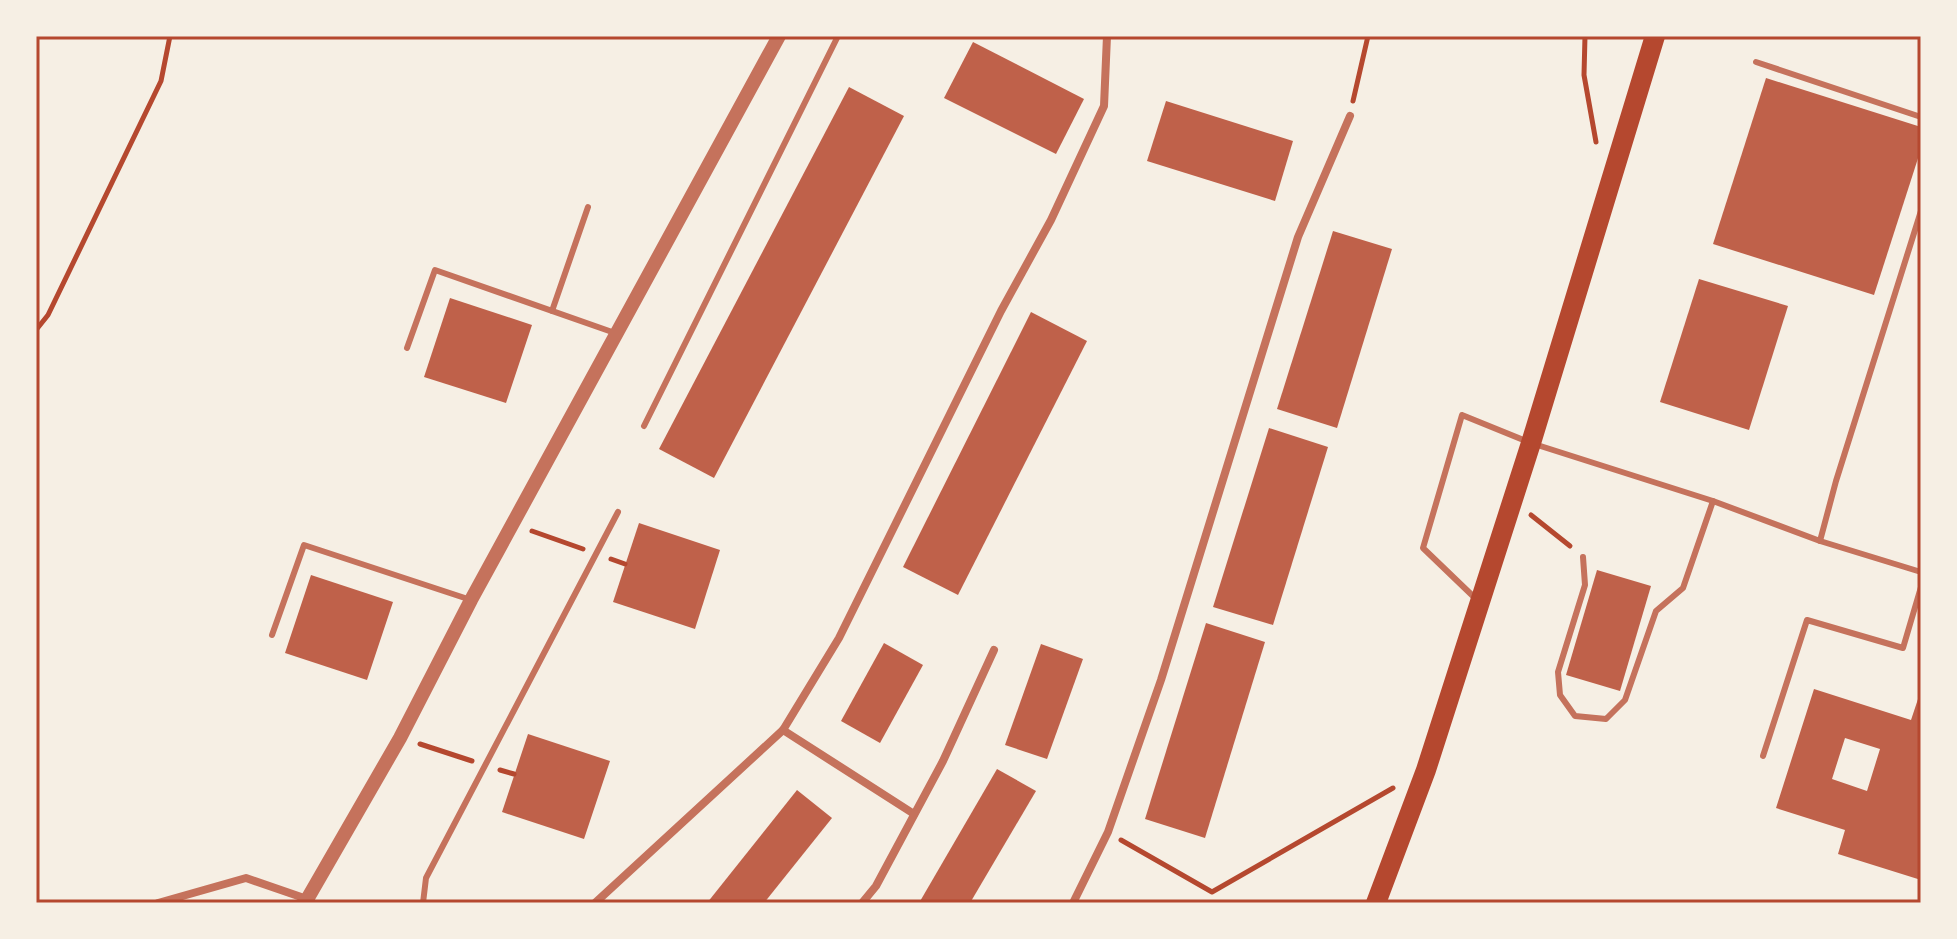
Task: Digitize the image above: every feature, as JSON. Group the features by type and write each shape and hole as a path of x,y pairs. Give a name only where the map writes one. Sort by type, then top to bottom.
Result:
{"main road":[{"path":"1376,903 1426,770 1480,603 1655,36"}],"street":[{"path":"158,903 246,878 306,901 400,738 471,600 779,36"},
{"path":"595,903 783,730 839,638 1001,311 1051,220 1104,106 1107,36"},
{"path":"1073,903 1108,832 1161,680 1298,237 1350,116"},
{"path":"862,903 876,886 943,761 994,650"},
{"path":"783,730 914,814"}],"lane":[{"path":"644,426 838,36"},
{"path":"1756,62 1921,117"},
{"path":"552,311 588,207"},
{"path":"1820,541 1921,211"},
{"path":"407,348 435,270 618,334"},
{"path":"1480,603 1423,548 1462,415 1531,443 1921,572"},
{"path":"1583,557 1585,585 1558,672 1560,695 1575,716 1606,719 1625,700 1656,611 1683,588 1713,501"},
{"path":"423,903 426,878 618,512"},
{"path":"272,635 304,545 471,600"},
{"path":"1763,756 1807,620 1903,648 1921,587"}],"path":[{"path":"36,330 48,315 161,81 170,36"},
{"path":"1350,116 1368,36"},
{"path":"1585,36 1584,75 1597,152"},
{"path":"1513,500 1583,557"},
{"path":"513,524 566,542"},
{"path":"400,738 457,756"},
{"path":"1137,849 1212,892 1426,770"}],"building":[{"path":"973,42 1084,99 1056,154 944,98"},
{"path":"1766,78 1921,127 1921,149 1874,295 1713,244"},
{"path":"849,87 904,116 714,478 659,449"},
{"path":"1166,101 1293,141 1275,201 1147,161"},
{"path":"1333,231 1392,249 1337,428 1277,409"},
{"path":"1699,279 1788,306 1749,430 1660,402"},
{"path":"450,298 532,325 506,403 424,377"},
{"path":"1031,312 1087,341 958,595 903,567"},
{"path":"1269,428 1328,447 1273,625 1213,607"},
{"path":"639,523 720,550 695,629 613,602"},
{"path":"1597,570 1651,586 1620,691 1566,675"},
{"path":"311,575 393,602 367,680 285,653"},
{"path":"1206,623 1265,642 1205,838 1145,819"},
{"path":"884,643 923,665 880,743 841,721"},
{"path":"1041,644 1083,659 1047,759 1005,745"},
{"path":"1814,689 1911,720 1921,690 1921,880 1838,854 1845,830 1776,808","holes":["1845,738 1880,749 1867,791 1832,779"]},
{"path":"528,734 610,761 584,839 502,812"},
{"path":"997,769 1036,791 970,903 919,903"},
{"path":"797,790 832,818 764,903 707,903"}]}
